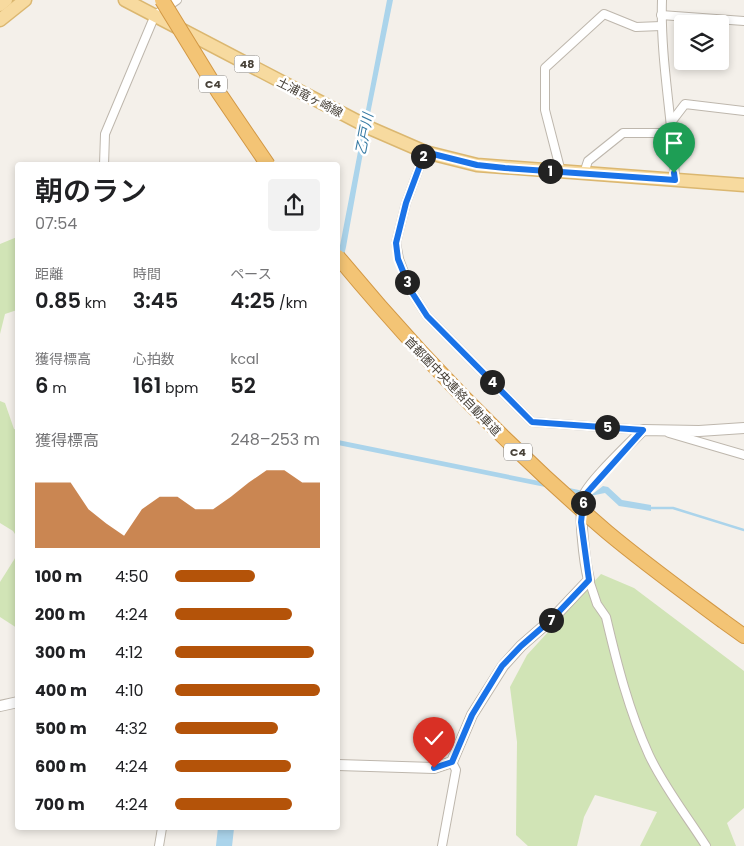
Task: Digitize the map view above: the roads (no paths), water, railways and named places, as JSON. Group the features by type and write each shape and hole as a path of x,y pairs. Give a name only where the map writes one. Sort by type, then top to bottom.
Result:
{"highway":[{"name":"C4","path":"162,0 219,93 266,162"},
{"name":"首都圏中央連絡自動車道","path":"340,259 380,308 438,372 529,462 608,533 723,622 744,636"}],"main road":[{"path":"0,5 6,0"},
{"path":"0,20 25,0"},
{"name":"土浦竜ヶ崎線","path":"125,0 358,122 425,152 477,165 744,186"}],"street":[{"path":"104,162 104,134 155,15 177,0"},
{"path":"662,0 661,26 672,121 675,180"},
{"path":"561,172 545,110 545,68 604,14 636,27 661,26"},
{"path":"661,14 744,20"},
{"path":"672,121 685,104 744,111"},
{"path":"584,173 588,161 623,133 673,134"},
{"path":"425,152 401,218 396,243 398,259 411,291 427,316 532,422 662,431 744,428"},
{"path":"643,430 584,496 581,522 589,580 597,604 606,617 636,724 650,757 706,846"},
{"path":"662,431 744,455"},
{"path":"340,764 434,768 452,762 472,715 502,666 521,646 553,618 589,580"},
{"path":"0,706 15,703"},
{"path":"442,846 456,770 452,762"},
{"path":"158,846 162,830"}],"water":[{"path":"387,0 393,0 340,272 340,246"},
{"path":"340,440 539,481 590,496 340,445"},
{"path":"603,486 608,487 622,500 651,505 651,511 619,506 605,493 590,496"}],"waterway":[{"path":"568,489 582,492"},
{"path":"649,508 673,508 744,530"},
{"name":"乙戸川","path":"224,846 226,830"}]}
